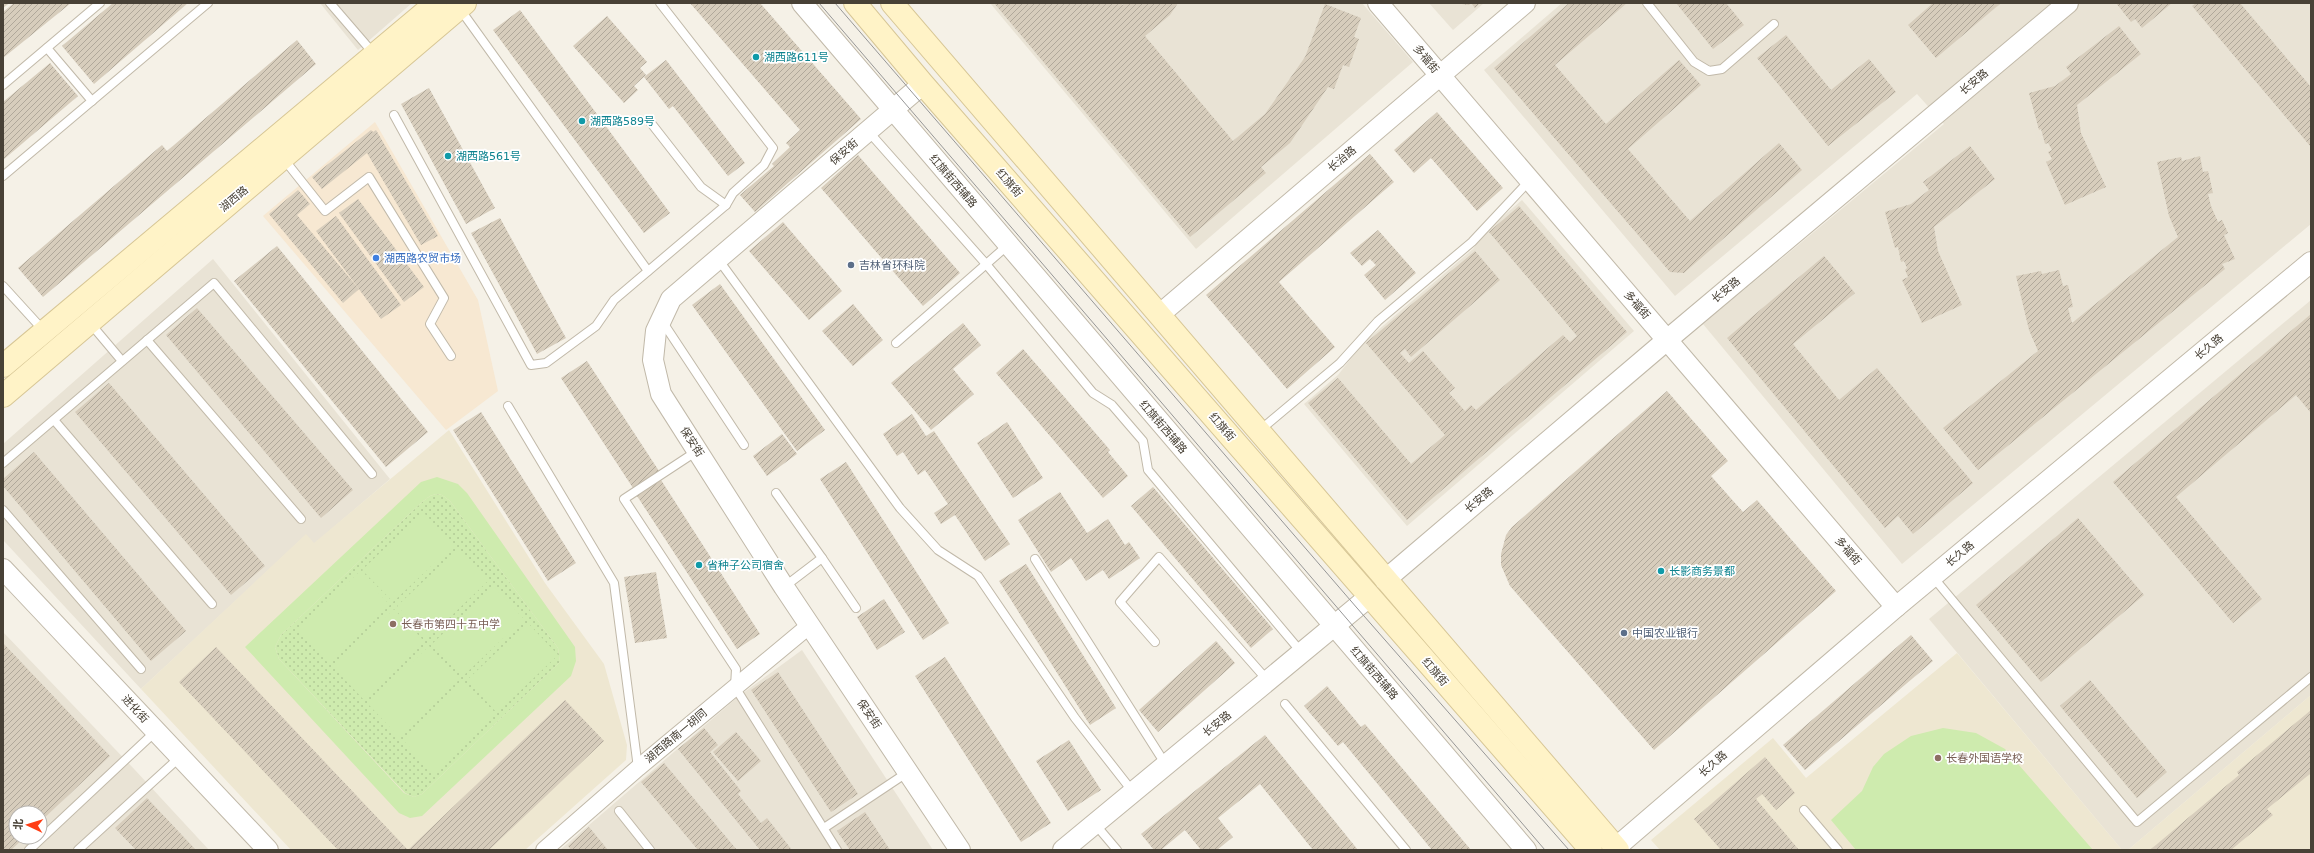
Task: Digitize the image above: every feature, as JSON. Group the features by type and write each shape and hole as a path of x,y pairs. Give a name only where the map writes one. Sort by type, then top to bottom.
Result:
{"main road":[{"name":"湖西路","path":"3,366 375,56 436,3"},
{"name":"红旗街","path":"855,3 923,84 1591,850"},
{"name":"红旗街","path":"892,3 1616,849"},
{"name":"湖西路","path":"3,396 462,6"}],"street":[{"name":"红旗街西辅路","path":"802,3 1526,850"},
{"name":"多福街","path":"1378,3 1896,607"},
{"name":"长治路","path":"1159,315 1525,3"},
{"name":"长安路","path":"1385,580 1667,340 2068,3"},
{"name":"保安街","path":"923,84 671,299 656,331 653,360 661,394 784,586 960,850"},
{"name":"长久路","path":"1616,849 1896,607 2311,262"},
{"name":"进化街","path":"3,569 268,850"},
{"name":"长安路","path":"1063,850 1335,627 1369,597"},
{"name":"湖西路南一胡同","path":"544,850 638,768 810,625"}],"lane":[{"path":"3,85 100,3"},
{"path":"3,176 208,3"},
{"path":"330,3 375,56"},
{"path":"394,115 531,365 546,363 596,326 614,300 726,205 733,193 764,165 773,148 660,3"},
{"path":"1647,3 1694,62 1709,71 1722,69 1774,24"},
{"path":"462,6 648,271"},
{"path":"47,48 92,101"},
{"path":"651,123 702,187 726,205"},
{"path":"868,131 986,264 1093,393 1112,405 1143,441 1148,470 1303,653"},
{"path":"283,157 325,211 369,177 444,298 430,324 451,356"},
{"path":"1258,431 1340,363 1378,321 1472,242 1530,180"},
{"path":"896,343 1008,245"},
{"path":"718,260 900,508 938,550 978,576 1075,718 1133,792"},
{"path":"3,464 214,283 372,474"},
{"path":"3,286 44,332"},
{"path":"661,320 744,445"},
{"path":"89,322 122,361"},
{"path":"147,340 300,520"},
{"path":"508,406 614,583 638,768"},
{"path":"54,420 212,604"},
{"path":"697,451 624,499 736,669 735,687 837,850"},
{"path":"776,493 856,608"},
{"path":"3,510 141,669"},
{"path":"1155,642 1120,602 1159,557 1268,682"},
{"path":"784,586 822,558"},
{"path":"1035,559 1166,765"},
{"path":"1932,577 2137,822 2311,678"},
{"path":"1285,704 1406,850"},
{"path":"29,850 156,731"},
{"path":"78,850 180,757"},
{"path":"824,828 908,772"},
{"path":"1804,810 1838,850"},
{"path":"619,811 650,850"},
{"path":"1095,824 1117,850"}],"shaded area":[{"path":"320,3 412,3 358,50"},
{"path":"990,3 1362,3 1413,62 1196,249"},
{"path":"1429,3 1484,3 1453,30"},
{"path":"1562,3 2311,3 2311,224 1902,564 1703,324 1944,124 1917,94 1675,296 1484,70"},
{"name":"湖西路农贸市场","path":"375,122 478,300 498,391 446,430 263,216"},
{"path":"1522,200 1634,331 1407,526 1304,404 1338,375 1363,343 1473,249 1485,232"},
{"path":"213,259 390,479 314,544 306,535 141,689 3,540 3,444"},
{"path":"2311,300 2311,695 2128,850 2122,850 1929,619"},
{"name":"长春市第四十五中学","path":"449,430 545,583 604,664 627,745 626,760 525,850 291,850 141,689 306,534 314,543"},
{"path":"3,632 135,770 209,850 3,850"},
{"path":"802,650 933,850 560,850 739,696"},
{"name":"长春外国语学校","path":"1957,653 2122,850 1660,850 1651,840 1773,738 1806,778"},
{"path":"2311,695 2311,850 2128,850"}],"green space":[{"path":"437,477 458,484 467,493 575,647 576,661 571,676 422,816 410,818 399,813 245,647 421,482","holes":["436,494 442,495 450,501 558,648 560,662 422,794 414,797 404,793 279,659 275,647 281,635 422,502 430,496"]},
{"path":"436,494 442,495 450,501 558,648 560,662 422,794 414,797 405,793 279,659 275,647 281,635 422,502 430,496"},
{"path":"423,512 454,545 393,602 362,570"},
{"path":"458,549 488,581 427,639 397,606"},
{"path":"359,572 390,605 328,663 298,630"},
{"path":"493,586 524,619 463,676 432,644"},
{"path":"394,609 424,641 363,699 332,666"},
{"path":"528,623 558,655 497,713 467,680"},
{"path":"429,646 460,679 398,736 368,704"},
{"path":"463,683 494,715 433,773 403,740"},
{"path":"1943,728 1976,733 2005,749 2093,850 1856,850 1831,820 1862,791 1873,767 1884,754 1911,736"}],"building":[{"path":"3,3 9,3 3,8"},
{"path":"14,3 71,3 3,58 3,12"},
{"path":"113,3 188,3 94,84 62,46"},
{"path":"690,3 760,3 861,119 755,212 740,195 774,166 772,164 790,147 786,143 800,130"},
{"path":"994,3 1121,3 1123,5 1125,3 1178,3 1170,15 1145,36 1233,141 1265,114 1305,57 1325,4 1361,18 1354,37 1359,39 1349,67 1343,65 1334,89 1328,87 1290,143 1261,167 1266,173 1190,237"},
{"path":"1454,3 1471,3 1469,5"},
{"path":"1471,3 1480,3 1475,8"},
{"path":"1569,3 1627,3 1555,65 1606,124 1679,60 1701,85 1628,149 1690,221 1779,143 1802,170 1684,273 1670,272 1494,68"},
{"path":"1676,3 1726,3 1744,25 1713,49"},
{"path":"1933,3 2001,3 1936,58 1908,25"},
{"path":"2116,3 2172,3 2142,28 2135,19 2131,22"},
{"path":"2196,3 2240,3 2311,87 2311,147 2192,6"},
{"name":"湖西路589号","path":"520,10 670,213 644,233 493,30"},
{"path":"607,16 647,62 640,68 646,75 634,86 638,90 624,103 573,46"},
{"path":"2119,26 2141,54 2077,105 2081,133 2106,187 2065,205 2046,162 2052,159 2048,152 2052,150 2048,143 2045,144 2041,129 2039,130 2029,93 2055,86 2071,74 2066,67"},
{"path":"1786,35 1831,90 1869,59 1896,92 1828,146 1757,58"},
{"path":"297,40 316,64 43,297 18,268 162,145 167,151"},
{"path":"666,60 745,163 728,176 673,106 669,109 644,77"},
{"path":"50,63 78,96 3,160 3,102"},
{"name":"湖西路561号","path":"429,88 495,208 466,224 401,104"},
{"path":"1437,112 1503,188 1477,211 1431,158 1414,173 1394,150"},
{"path":"371,130 373,132 376,130 438,236 421,245 367,153 322,189 312,177"},
{"path":"1970,146 1995,179 1934,227 1938,251 1962,305 1922,323 1902,280 1908,277 1905,270 1907,268 1904,261 1901,262 1898,247 1895,248 1885,212 1911,204 1929,190 1923,182"},
{"path":"1370,154 1394,182 1279,282 1335,347 1287,389 1206,295"},
{"path":"858,155 960,273 923,306 821,188"},
{"path":"2200,156 2203,172 2208,171 2213,193 2208,194 2211,206 2218,222 2222,220 2228,233 2224,235 2235,259 2222,264 2225,269 1978,470 1943,428 2038,351 2029,330 2016,276 2041,271 2042,274 2059,270 2063,286 2068,285 2073,307 2068,308 2072,323 2178,237 2169,216 2157,162 2181,157 2182,161"},
{"path":"298,190 310,204 297,215 359,289 343,303 269,214"},
{"path":"358,199 424,287 404,302 339,213"},
{"path":"1519,206 1627,332 1407,520 1308,403 1338,378 1411,464 1445,435 1366,343 1475,251 1500,280 1411,357 1405,349 1400,353 1409,363 1423,351 1455,388 1449,393 1465,411 1471,405 1476,410 1563,335 1570,342 1577,336 1489,232"},
{"path":"336,216 401,305 381,319 316,231"},
{"path":"500,218 566,338 537,354 471,233"},
{"path":"783,222 842,291 809,320 749,251"},
{"path":"1378,230 1416,273 1385,300 1364,275 1376,265 1370,259 1362,266 1350,253"},
{"path":"277,246 428,432 386,467 234,281"},
{"path":"1824,256 1855,293 1793,344 1839,400 1877,368 1973,483 1913,534 1898,516 1885,528 1727,338"},
{"path":"720,284 825,430 797,451 692,305"},
{"path":"853,304 883,340 853,366 822,331"},
{"path":"197,308 353,490 321,518 166,335"},
{"path":"2311,314 2311,413 2296,395 2176,497 2262,599 2233,623 2113,482"},
{"path":"963,323 981,345 953,369 974,394 931,430 891,383"},
{"path":"1023,349 1110,450 1108,452 1128,476 1103,498 996,373"},
{"path":"587,361 659,471 633,488 561,378"},
{"path":"109,383 265,566 231,595 75,412"},
{"name":"长影商务景都","path":"1667,391 1728,461 1711,476 1743,512 1757,500 1836,591 1654,750 1510,586 1501,565 1501,554 1506,535 1512,527"},
{"path":"481,412 576,563 548,581 453,430"},
{"path":"912,414 926,436 934,431 1010,544 985,561 955,515 941,524 934,513 948,504 925,470 918,475 903,452 897,456 883,434"},
{"path":"1007,422 1043,478 1013,498 977,443"},
{"path":"782,434 797,454 767,476 753,456"},
{"path":"34,452 186,631 151,661 3,486 3,479"},
{"path":"846,462 949,623 923,640 820,479"},
{"name":"省种子公司宿舍","path":"661,480 760,634 737,649 637,496"},
{"path":"1153,487 1273,629 1251,648 1131,506"},
{"path":"1060,492 1087,533 1108,519 1125,545 1129,542 1140,558 1109,579 1103,570 1086,581 1071,558 1051,572 1018,520"},
{"path":"2078,518 2144,595 2041,682 1976,605"},
{"path":"1026,564 1116,708 1090,725 999,581"},
{"path":"656,572 667,638 635,643 624,577"},
{"path":"884,599 905,632 877,650 857,617"},
{"path":"1911,635 1933,661 1805,770 1783,745"},
{"path":"1216,641 1235,663 1158,732 1139,710"},
{"path":"3,643 110,756 48,814 48,805 8,805 8,845 16,845 11,850 3,850"},
{"path":"216,647 408,850 338,850 179,682"},
{"path":"945,657 1051,823 1021,842 915,676"},
{"path":"778,672 858,794 831,812 751,690"},
{"path":"2090,680 2167,772 2137,798 2060,706"},
{"path":"1327,686 1361,727 1365,724 1471,850 1432,850 1343,742 1338,746 1304,706"},
{"path":"565,700 604,741 489,850 408,850"},
{"path":"2311,710 2311,773 2267,809 2273,815 2231,850 2150,850 2239,775 2237,772"},
{"path":"704,728 718,745 710,752 741,791 738,794 761,823 767,818 792,850 760,850 678,749"},
{"path":"736,732 761,761 738,781 713,752"},
{"path":"1265,735 1358,850 1313,850 1260,784 1218,818 1233,837 1217,850 1201,850 1185,830 1161,850 1154,850 1141,834"},
{"path":"1069,740 1101,790 1068,811 1036,761"},
{"path":"1765,757 1795,793 1776,810 1762,794 1756,799 1799,850 1721,850 1694,819"},
{"path":"664,763 737,850 698,850 641,782"},
{"path":"147,798 196,850 136,850 115,828"},
{"path":"865,812 890,850 850,850 837,831"},
{"path":"589,827 608,850 571,850 568,846"}],"tram line":[{"path":"819,3 1545,850"},
{"path":"835,3 1357,608 1569,850"}],"place":[{"name":"湖西路611号","path":"756,57"},
{"name":"湖西路589号","path":"582,121"},
{"name":"湖西路561号","path":"448,156"},
{"name":"湖西路农贸市场","path":"376,258"},
{"name":"吉林省环科院","path":"851,265"},
{"name":"省种子公司宿舍","path":"699,565"},
{"name":"长影商务景都","path":"1661,571"},
{"name":"长春市第四十五中学","path":"393,624"},
{"name":"中国农业银行","path":"1624,633"},
{"name":"长春外国语学校","path":"1938,758"}]}
